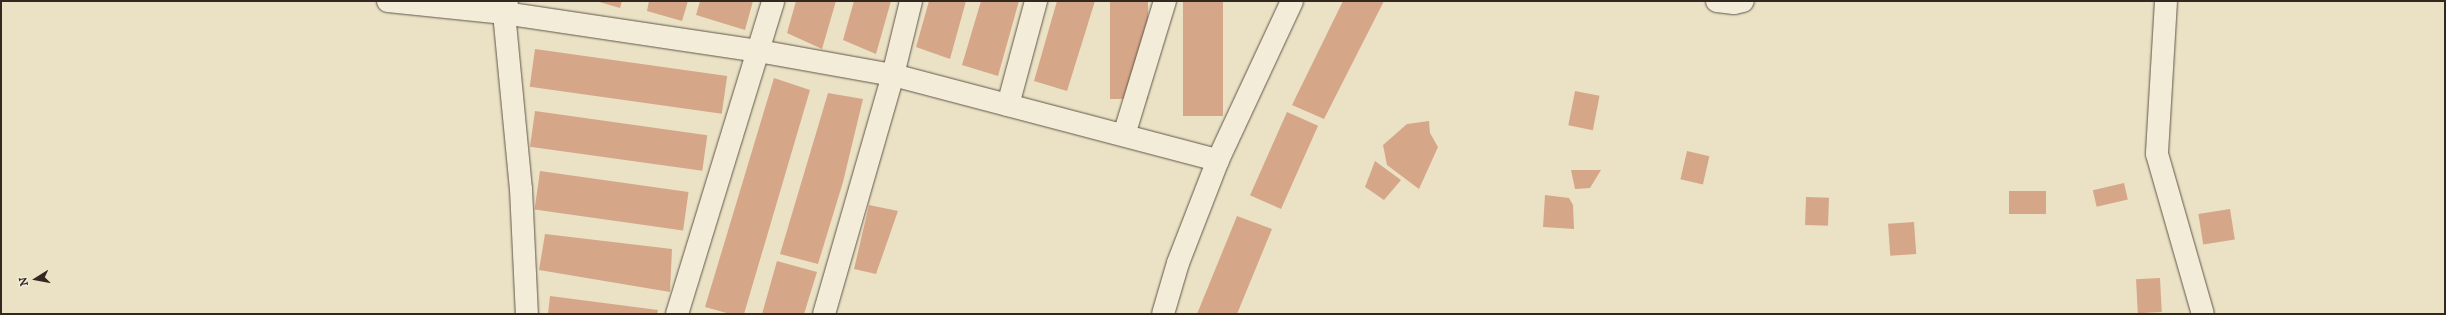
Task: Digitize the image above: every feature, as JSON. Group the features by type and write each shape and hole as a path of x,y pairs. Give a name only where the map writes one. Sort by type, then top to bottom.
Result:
{"street":[{"path":"388,1 505,7 893,75 1218,160"},
{"path":"677,314 759,51 773,1"},
{"path":"824,314 893,75 911,1"},
{"path":"1008,105 1036,1"},
{"path":"1124,135 1165,1"},
{"path":"1163,314 1178,263 1218,160 1292,1"},
{"path":"1717,1 1734,3 1743,1"},
{"path":"2166,1 2158,154 2203,314"},
{"path":"505,7 521,189 527,314"}],"building":[{"path":"596,1 622,1 620,8"},
{"path":"649,1 688,1 682,21 647,11"},
{"path":"700,1 753,1 745,30 696,15"},
{"path":"796,1 836,1 822,49 787,33"},
{"path":"854,1 891,1 876,54 843,40"},
{"path":"929,1 966,1 950,59 916,47"},
{"path":"981,1 1019,1 998,76 962,65"},
{"path":"1057,1 1095,1 1067,91 1034,81"},
{"path":"1110,1 1148,1 1148,99 1110,99"},
{"path":"1183,1 1223,1 1223,116 1183,116"},
{"path":"1343,1 1384,1 1324,119 1292,105"},
{"path":"535,49 727,76 722,114 530,87"},
{"path":"774,78 810,90 744,314 730,314 705,307"},
{"path":"1575,91 1600,96 1593,130 1568,125"},
{"path":"828,93 863,99 843,182 818,264 780,254"},
{"path":"535,111 707,135 702,171 530,147"},
{"path":"1287,112 1318,126 1281,209 1250,195"},
{"path":"1429,121 1430,133 1438,147 1419,189 1387,165 1383,145 1407,124"},
{"path":"1687,151 1709,156 1703,184 1680,179"},
{"path":"1375,161 1401,180 1384,200 1365,187"},
{"path":"1571,170 1601,170 1590,188 1575,189"},
{"path":"540,171 689,192 683,230 535,210"},
{"path":"2124,183 2128,200 2097,207 2093,190"},
{"path":"2009,191 2046,191 2046,214 2009,214"},
{"path":"1545,195 1569,198 1573,205 1574,229 1543,227"},
{"path":"1806,197 1829,198 1828,226 1805,225"},
{"path":"869,205 898,211 876,274 854,269"},
{"path":"2230,209 2235,240 2203,245 2198,214"},
{"path":"1237,216 1272,229 1237,314 1197,314"},
{"path":"1914,222 1916,254 1890,256 1888,224"},
{"path":"545,234 672,249 670,292 539,270"},
{"path":"777,261 817,272 804,314 762,314"},
{"path":"2160,278 2162,312 2138,313 2136,279"},
{"path":"550,296 658,310 657,314 548,314"}]}
